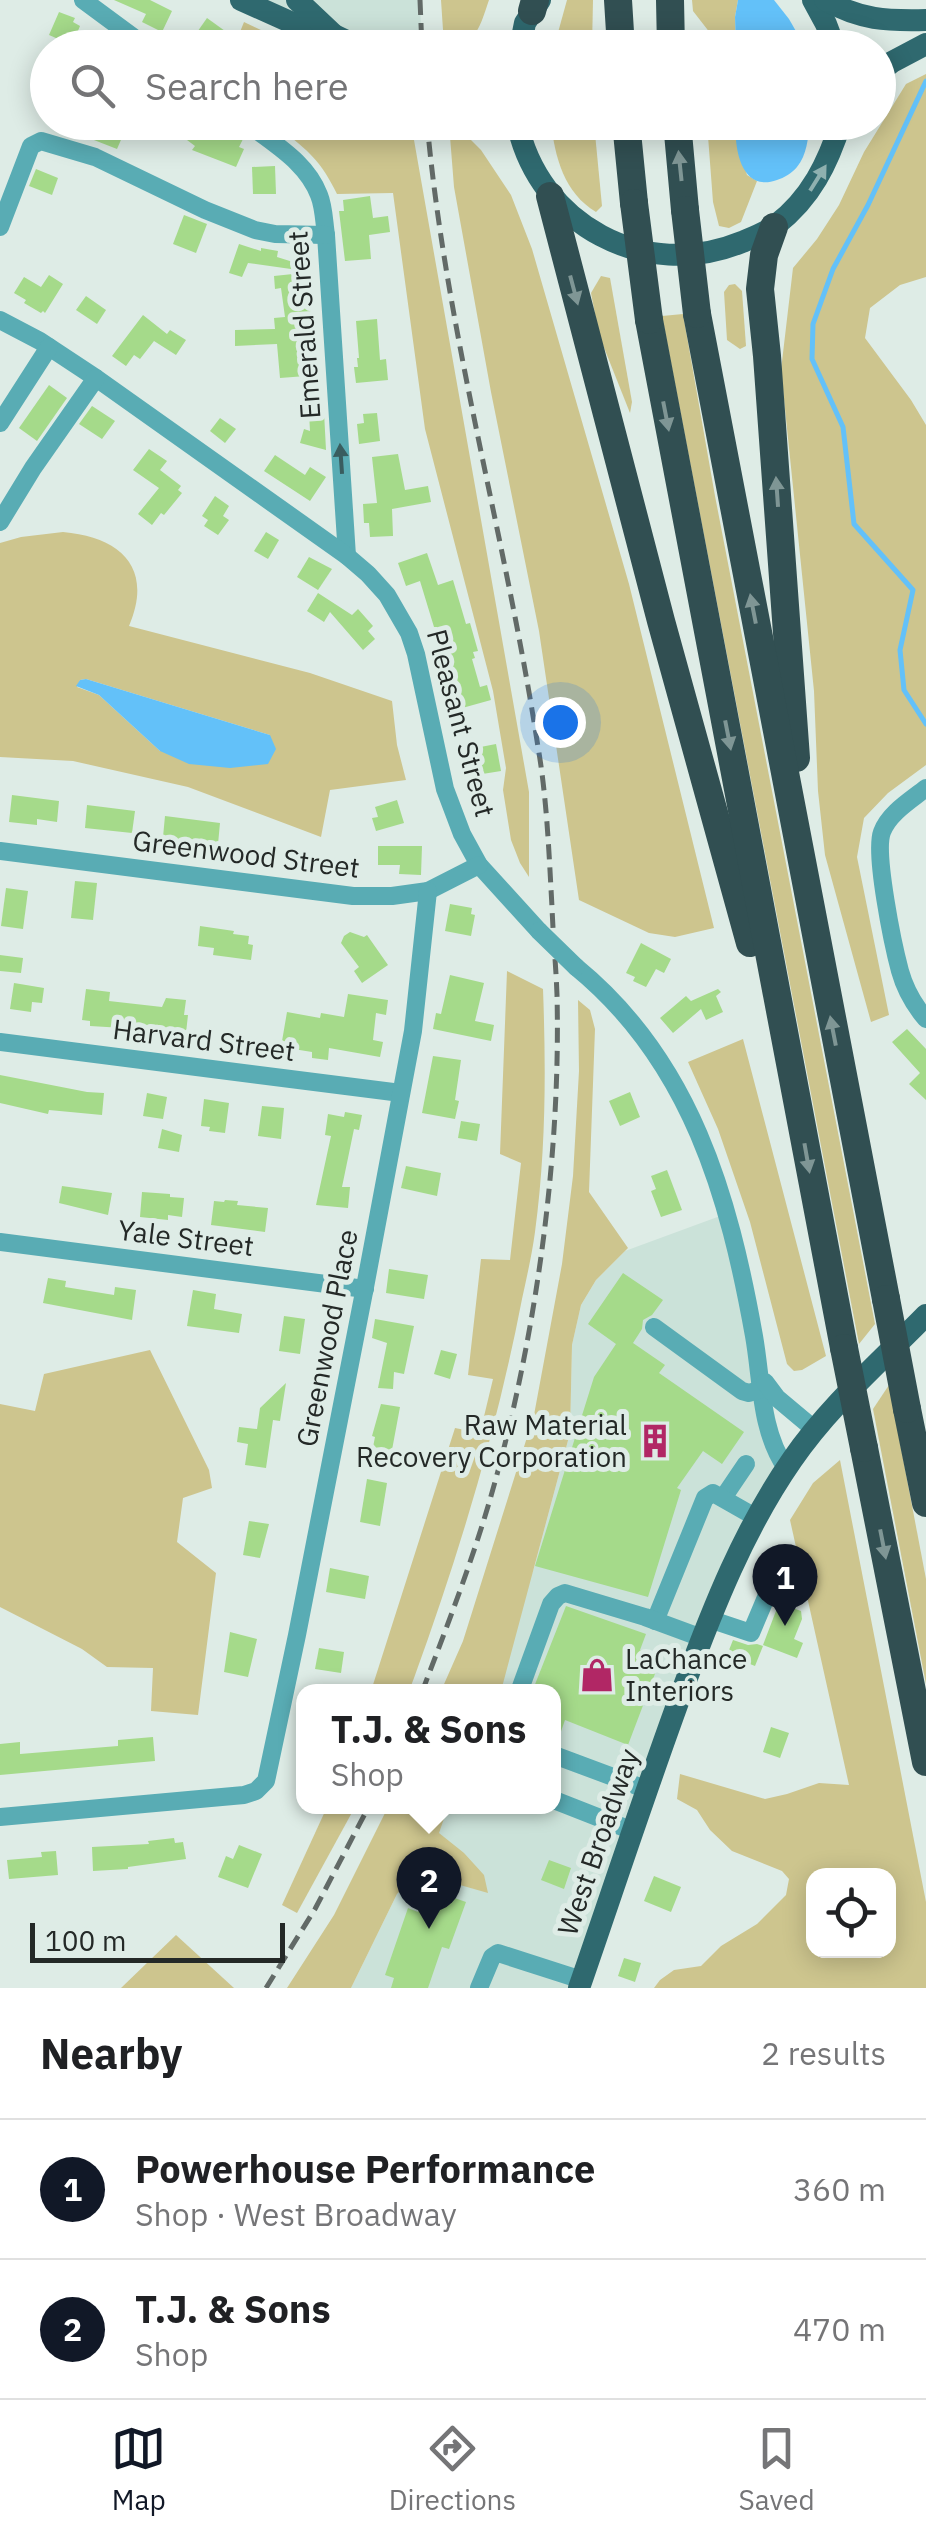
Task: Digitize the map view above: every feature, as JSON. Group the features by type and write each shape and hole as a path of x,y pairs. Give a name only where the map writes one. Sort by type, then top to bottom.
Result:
{"highway":[{"path":"618,0 620,30"},
{"path":"670,0 671,30"},
{"path":"628,140 648,320 926,1762"},
{"path":"679,140 697,314 926,1503"},
{"path":"550,196 689,725 798,1112"},
{"path":"774,227 764,255 760,288 782,545 802,869"}],"main road":[{"path":"241,0 308,30"},
{"path":"297,0 330,30"},
{"path":"813,0 828,30"},
{"path":"825,0 866,18 926,20"},
{"path":"517,30 533,8"},
{"path":"896,60 926,44"},
{"path":"520,140 550,196 572,216 603,238 673,255 728,248 774,227 820,176 834,140"},
{"name":"West Broadway","path":"581,1984 720,1590 757,1518 814,1429 926,1316"}],"street":[{"path":"83,0 124,30"},
{"name":"Emerald Street","path":"270,140 302,167 320,197 326,235 347,556"},
{"path":"0,227 31,146 41,142 95,158 255,230 326,235"},
{"name":"Pleasant Street","path":"0,320 96,378 347,556 392,602 416,654 445,789 462,834 479,864 539,931 642,1034 689,1110 715,1174 736,1246 771,1442 786,1468"},
{"path":"0,423 49,347"},
{"path":"0,522 96,378"},
{"path":"926,788 899,809 882,831 879,859 900,973 910,997 926,1019"},
{"name":"Greenwood Street","path":"0,850 331,894 392,896 428,891 479,864"},
{"name":"Greenwood Place","path":"0,1817 244,1794 256,1790 266,1780 402,1093 428,891"},
{"name":"Harvard Street","path":"0,1042 402,1093"},
{"name":"Yale Street","path":"0,1242 365,1289"},
{"path":"654,1326 742,1391 749,1393 763,1383 814,1429"},
{"path":"723,1498 746,1464"},
{"path":"655,1621 704,1498 713,1493 757,1518"},
{"path":"522,1684 551,1604 558,1596 573,1594 655,1621 751,1634 767,1594"},
{"path":"561,1758 648,1790"},
{"path":"561,1803 634,1832"},
{"path":"480,1988 492,1957 498,1953 581,1984"}],"shaded area":[{"path":"244,0 420,0 421,30 319,30"},
{"path":"441,0 489,0 477,30 443,30"},
{"path":"567,0 593,0 592,30 559,30"},
{"path":"692,0 738,0 735,30 708,30 693,11"},
{"path":"244,22 261,30 241,30"},
{"path":"926,74 926,277 900,285 870,308 865,338 926,425 926,765 888,793 864,818 857,857 889,1015 871,1022 825,855 814,691 781,370 793,268 839,205 871,140 896,140 896,100 906,84"},
{"path":"294,140 414,140 529,792 529,877 511,840 503,790 506,768 493,691 425,429 393,193 337,194 313,157"},
{"path":"450,140 471,140 511,195 532,249 629,584 714,928 675,937 649,933 579,900 539,631 454,187"},
{"path":"554,140 596,140 602,206 596,212 576,195"},
{"path":"708,140 737,140 747,175 757,181 741,222 729,228 719,226"},
{"path":"601,276 610,278 632,402 630,413 599,335 591,293"},
{"path":"735,284 742,291 746,346 740,349 727,340 724,292"},
{"path":"683,314 875,1324 859,1344 662,316"},
{"path":"63,532 101,540 116,548 134,572 137,587 129,626 310,673 392,701 406,780 330,790 321,837 188,787 73,761 0,757 0,543","holes":["86,679 270,735 160,751 99,695 77,687 80,680"]},
{"path":"507,971 543,989 543,1141 531,1257 489,1443 414,1678 412,1684 373,1684 455,1428 480,1433 493,1379 468,1375 481,1259 510,1260 521,1163 500,1154"},
{"path":"578,1000 590,1010 595,1029 589,1192 628,1248 596,1280 581,1305 572,1345 570,1433 503,1684 444,1684 463,1641 534,1415 562,1264 573,1176 579,1071"},
{"path":"743,1039 826,1356 802,1370 794,1371 787,1364 750,1222 718,1129 688,1062"},
{"path":"731,1212 786,1468 758,1514 579,1988 351,1988 397,1894 418,1873 444,1814 561,1814 561,1684 493,1684 534,1568 570,1433 572,1345 581,1305 596,1280 625,1251"},
{"path":"150,1350 209,1470 212,1488 183,1498 177,1542 216,1573 198,1715 151,1711 153,1668 107,1667 82,1649 0,1607 0,1404 35,1411 44,1374"},
{"path":"889,1385 926,1579 926,1684 873,1409"},
{"path":"840,1460 926,1902 926,1988 654,1988 674,1970 701,1966 721,1946 757,1924 786,1895 789,1879 782,1871 732,1851 710,1830 697,1810 677,1799 680,1774 765,1799 819,1783 849,1785 790,1520 813,1483"},
{"path":"324,1814 351,1814 297,1913 282,1905"},
{"path":"384,1814 446,1814 439,1833 484,1875 488,1893 418,1873 397,1894 351,1988 287,1988 334,1915"},
{"path":"176,1935 234,1988 121,1988"}],"water":[{"path":"738,0 774,0 795,30 735,30"},
{"path":"736,140 807,140 793,171 765,182 748,174"},
{"path":"86,679 270,735 276,749 268,764 230,768 189,764 160,751 99,695 76,686"}],"building":[{"path":"114,0 150,0 172,11 163,30 142,22 146,14"},
{"path":"59,12 75,18 73,22 80,26 78,30 51,30"},
{"path":"207,18 224,30 199,30"},
{"path":"94,140 121,140 117,149"},
{"path":"187,140 242,140 239,147 244,149 236,167 192,150 195,146"},
{"path":"275,166 276,194 253,194 252,167"},
{"path":"36,169 58,178 52,195 29,186"},
{"path":"370,196 373,218 388,216 390,232 369,235 371,259 345,261 339,211 344,211 343,200"},
{"path":"184,215 207,224 196,253 173,244"},
{"path":"239,244 261,251 278,251 277,257 293,262 291,269 248,263 242,277 229,273"},
{"path":"293,274 294,281 306,280 314,315 319,375 280,378 277,344 235,346 235,330 275,329 274,318 285,317 281,288 275,289 274,276"},
{"path":"49,275 63,284 45,313 14,293 24,277 41,287"},
{"path":"86,296 106,310 97,324 76,310"},
{"path":"143,315 167,334 170,330 186,340 176,355 154,341 140,359 134,355 126,366 112,356"},
{"path":"377,319 380,360 386,359 388,380 356,383 356,321"},
{"path":"49,385 67,398 37,441 19,428"},
{"path":"92,406 115,421 102,439 79,424"},
{"path":"324,412 326,450 300,443 304,429 310,431 309,413"},
{"path":"377,413 380,441 359,444 357,424 364,423 363,414"},
{"path":"220,418 236,429 225,443 210,431"},
{"path":"149,449 167,461 160,470 181,486 178,490 182,493 152,525 138,514 159,488 133,470"},
{"path":"398,454 405,490 428,486 431,502 392,509 393,536 370,537 363,504 377,503 372,457"},
{"path":"275,455 305,475 310,467 326,477 310,501 264,471"},
{"path":"215,496 229,506 223,516 229,520 218,535 204,526 208,520 202,516"},
{"path":"266,532 279,540 268,559 254,551"},
{"path":"427,553 438,585 453,580 478,651 473,652 472,659 480,687 487,685 491,700 455,710 448,685 453,684 420,581 406,586 398,563"},
{"path":"309,557 332,569 318,590 297,577"},
{"path":"318,593 352,615 358,609 373,626 368,631 375,639 363,650 330,612 324,622 307,611"},
{"path":"496,744 501,771 470,776 465,750"},
{"path":"12,795 59,801 57,822 9,822"},
{"path":"397,800 404,823 376,831 372,818 378,817 375,807"},
{"path":"87,805 135,811 132,833 85,828"},
{"path":"165,816 220,823 218,844 163,837"},
{"path":"378,846 422,846 421,875 399,874 400,865 378,865"},
{"path":"75,881 97,883 93,920 71,918"},
{"path":"6,888 28,891 23,929 1,926"},
{"path":"450,904 472,908 471,914 475,915 471,936 445,931"},
{"path":"200,926 249,936 248,944 253,945 251,960 213,955 214,948 198,946"},
{"path":"350,932 367,935 388,965 362,983 354,971 359,967 341,943"},
{"path":"641,943 671,959 664,973 656,969 646,987 626,973"},
{"path":"0,955 23,958 21,973 0,971"},
{"path":"450,975 484,983 475,1021 494,1025 491,1041 433,1029 436,1013 441,1014"},
{"path":"14,983 44,988 42,1003 32,1002 31,1012 10,1009"},
{"path":"86,989 110,992 109,1001 162,1007 166,998 186,1000 186,1033 140,1024 140,1029 90,1026 90,1021 82,1020"},
{"path":"718,989 721,992 716,996 723,1012 706,1020 701,1009 673,1033 660,1018 686,996 691,1001"},
{"path":"348,994 388,1000 386,1015 376,1013 373,1040 383,1042 380,1057 329,1048 328,1060 312,1058 312,1052 281,1047 287,1012 320,1018 321,1013 344,1017"},
{"path":"907,1029 926,1049 926,1100 909,1084 920,1073 892,1042"},
{"path":"433,1056 461,1060 455,1119 422,1113"},
{"path":"0,1075 104,1093 102,1115 49,1110 48,1114 0,1103"},
{"path":"630,1092 640,1117 620,1126 609,1101"},
{"path":"147,1093 167,1097 163,1119 143,1116"},
{"path":"204,1099 229,1103 225,1133 201,1126"},
{"path":"262,1106 284,1108 281,1139 258,1136"},
{"path":"345,1112 362,1115 359,1130 354,1129 342,1187 350,1187 348,1208 316,1205 331,1136 325,1135 328,1114 344,1117"},
{"path":"461,1121 480,1124 477,1141 458,1138"},
{"path":"162,1129 182,1135 179,1152 158,1148"},
{"path":"406,1166 441,1173 437,1196 401,1188"},
{"path":"667,1170 682,1210 661,1217 651,1191 656,1189 651,1176"},
{"path":"62,1186 112,1193 108,1215 59,1203"},
{"path":"142,1192 184,1198 182,1217 140,1217"},
{"path":"214,1201 268,1208 265,1232 211,1225"},
{"path":"389,1269 428,1275 424,1299 386,1293"},
{"name":"Raw Material Recovery Corporation","path":"623,1273 663,1300 643,1320 633,1343 665,1365 659,1373 744,1432 722,1464 703,1451 677,1488 681,1490 648,1597 535,1566 594,1377 616,1344 588,1324"},
{"path":"48,1278 66,1281 65,1287 114,1295 115,1287 136,1290 132,1320 43,1303"},
{"path":"193,1290 216,1294 214,1309 242,1314 239,1333 187,1326"},
{"path":"284,1316 305,1319 300,1354 279,1351"},
{"path":"375,1319 414,1326 404,1374 394,1372 393,1389 378,1388 387,1343 372,1338"},
{"path":"441,1350 457,1354 450,1379 434,1374"},
{"path":"286,1383 280,1421 273,1420 266,1468 245,1465 248,1444 237,1442 239,1427 257,1429 260,1408"},
{"path":"381,1404 400,1407 392,1450 373,1447"},
{"path":"367,1479 387,1483 380,1526 360,1522"},
{"path":"249,1521 269,1524 260,1558 243,1555"},
{"path":"330,1568 369,1576 365,1599 326,1592"},
{"path":"779,1603 801,1611 794,1639 803,1643 797,1658 763,1645"},
{"name":"LaChance Interiors","path":"566,1606 646,1634 640,1650 661,1658 628,1745 565,1720 561,1732 561,1684 535,1684"},
{"path":"230,1632 257,1639 248,1677 224,1672"},
{"path":"733,1640 763,1646 755,1666 727,1655"},
{"path":"319,1648 344,1652 341,1673 315,1669"},
{"path":"771,1727 789,1733 780,1758 763,1752"},
{"path":"153,1737 155,1761 0,1775 0,1744 20,1742 20,1754 118,1746 118,1740"},
{"path":"174,1838 175,1843 183,1842 186,1859 93,1871 92,1847 149,1844 148,1841"},
{"path":"239,1845 262,1854 248,1888 218,1877 226,1856 233,1859"},
{"path":"56,1851 58,1875 9,1879 7,1860 42,1857 41,1852"},
{"path":"549,1860 571,1868 564,1889 541,1880"},
{"path":"654,1876 681,1887 671,1912 644,1901"},
{"path":"426,1888 466,1902 449,1949 442,1947 428,1988 391,1988 394,1978 385,1975 408,1908 418,1912"},
{"path":"624,1958 641,1963 635,1982 618,1976"}],"waterway":[{"path":"926,81 833,269 813,324 812,359 843,427 854,524 913,590 900,650 904,690 926,724"}],"railway":[{"path":"420,0 421,30"},
{"path":"425,1684 482,1527 520,1380 542,1251 557,1057 556,973 541,767 448,279 429,140"},
{"path":"266,1988 315,1909 365,1814"}],"place":[{"name":"Raw Material Recovery Corporation","path":"655,1441"},
{"name":"Powerhouse Performance","path":"785,1626"},
{"name":"LaChance Interiors","path":"597,1675"},
{"name":"T.J. & Sons","path":"429,1929"}]}
